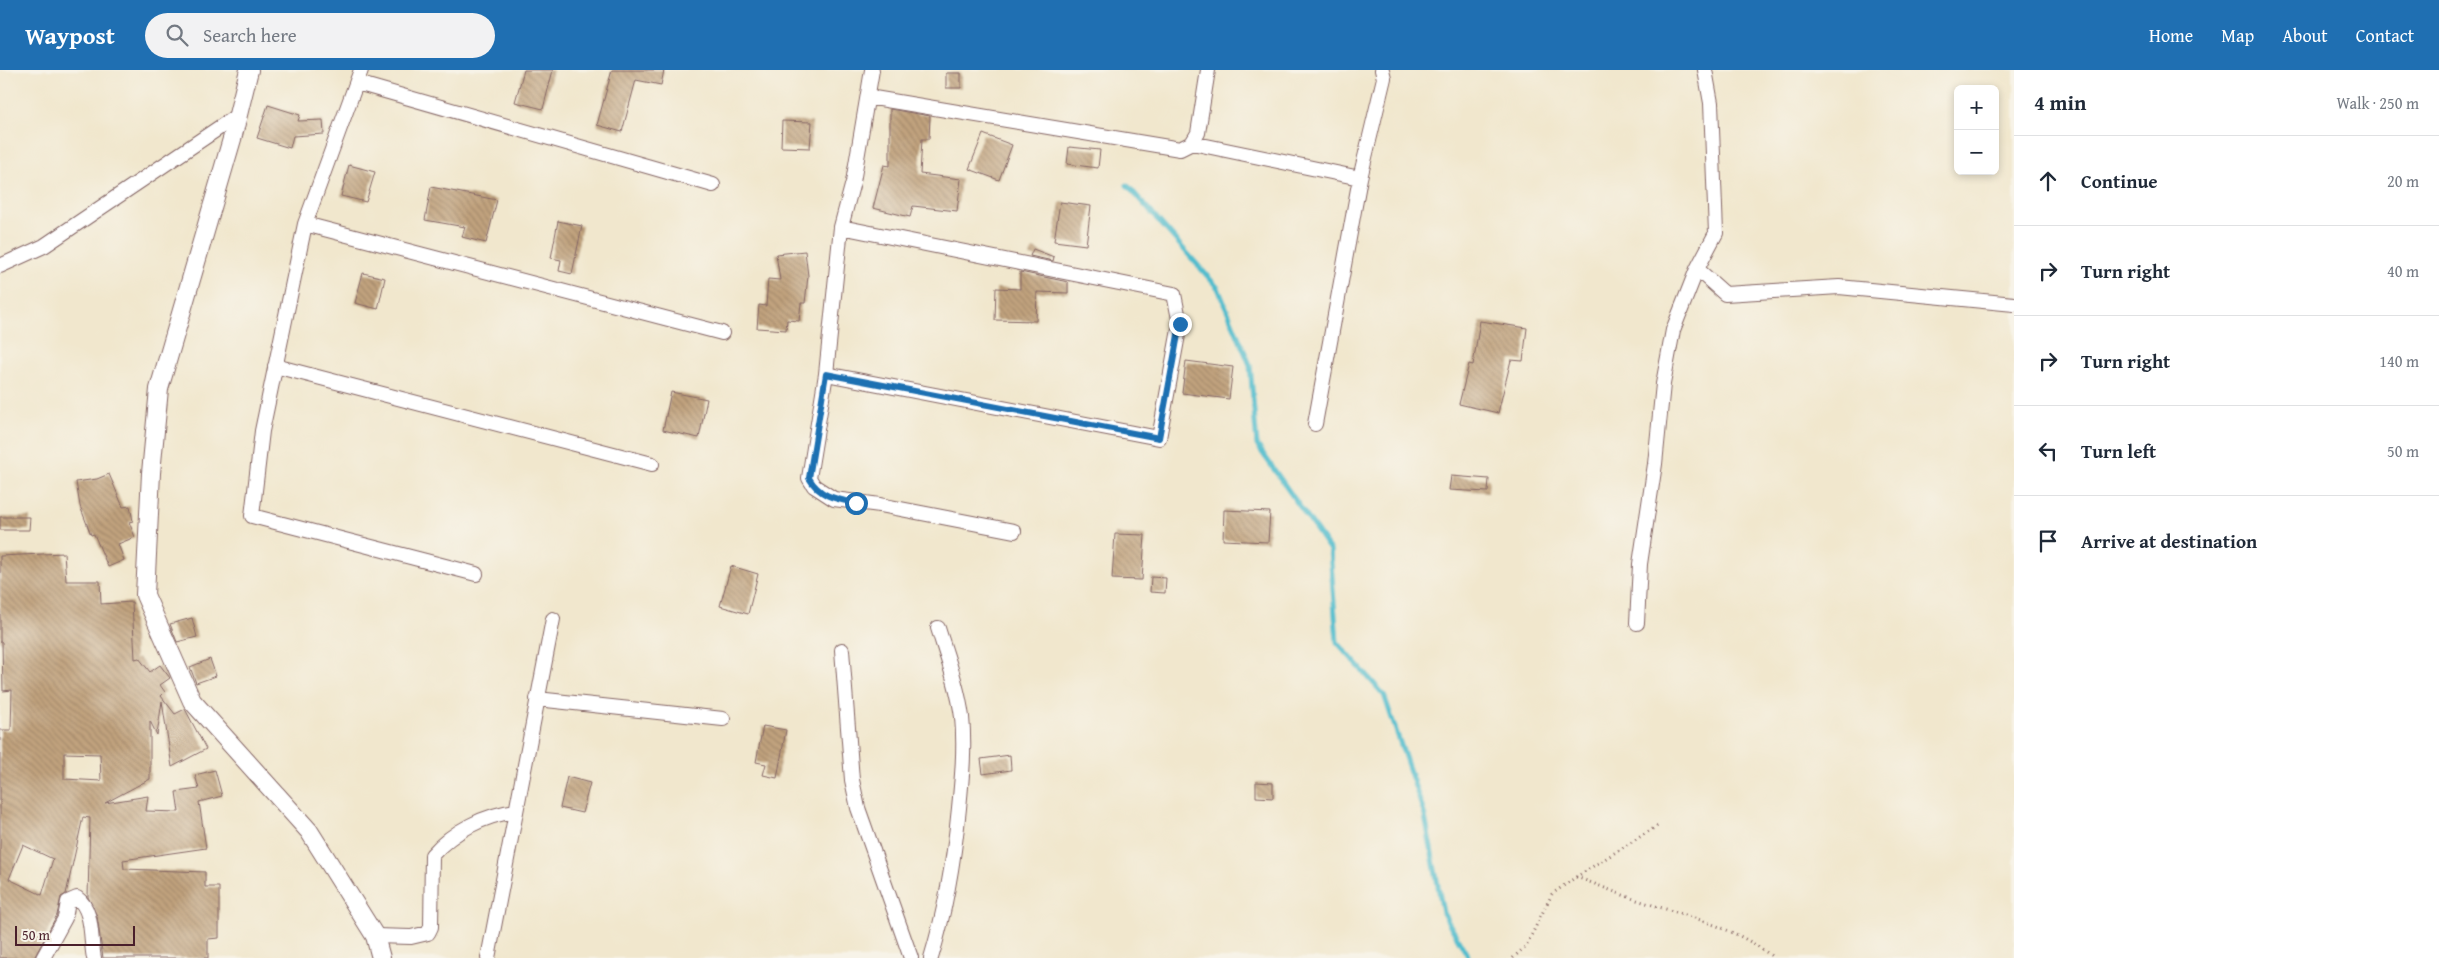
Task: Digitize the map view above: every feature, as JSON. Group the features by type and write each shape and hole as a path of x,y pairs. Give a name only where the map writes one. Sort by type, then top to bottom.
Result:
{"street":[{"path":"249,70 238,115 159,389 150,492 145,595 192,701 309,831 375,936 381,958"},
{"path":"872,70 852,182 841,227 826,374 809,478 822,493 834,499 1014,531"},
{"path":"868,97 1180,149 1192,143 1198,133 1208,70"},
{"path":"1315,424 1360,178 1384,78 1382,70"},
{"path":"1637,623 1640,564 1655,464 1663,384 1673,330 1697,269 1716,233 1711,103 1705,70"},
{"path":"476,574 252,516 262,431 305,224 359,76 713,185"},
{"path":"0,266 44,246 238,115"},
{"path":"1192,143 1360,178"},
{"path":"305,224 722,332"},
{"path":"826,374 1159,438 1180,324 1174,294 841,227"},
{"path":"1697,269 1726,294 1839,287 2014,304"},
{"path":"275,366 652,464"},
{"path":"488,958 553,619"},
{"path":"931,958 942,922 955,857 963,748 962,716 954,678 938,628"},
{"path":"842,650 852,780 858,808 911,958"},
{"path":"537,699 723,719"},
{"path":"375,936 411,937 428,933 431,927 432,855 440,846 480,821 516,811"},
{"path":"43,958 65,918 68,902 77,898 82,902 91,926 94,958"}],"path":[{"path":"1512,958 1526,946 1552,894 1659,825"},
{"path":"1576,877 1636,900 1702,919 1739,934 1774,958"}],"building":[{"path":"524,70 553,70 543,109 515,102"},
{"path":"612,70 664,70 661,85 636,80 622,132 597,125"},
{"path":"946,73 961,73 961,88 946,88"},
{"path":"268,105 300,115 298,121 323,120 324,134 293,136 290,148 257,138"},
{"path":"890,109 930,116 929,139 922,139 920,174 961,179 957,211 913,206 910,217 873,208 884,165 890,166"},
{"path":"782,121 812,122 810,148 781,147"},
{"path":"983,134 1012,145 999,180 969,169"},
{"path":"1069,147 1100,150 1098,168 1067,164"},
{"path":"349,165 375,172 366,202 341,196"},
{"path":"431,187 497,200 486,243 462,237 465,227 425,220"},
{"path":"1060,202 1091,206 1086,245 1054,241"},
{"path":"558,221 582,226 572,274 559,271 561,260 551,258"},
{"path":"1033,249 1054,257 1053,261 1030,256"},
{"path":"805,251 808,276 805,303 801,303 799,321 787,320 786,330 757,328 759,305 766,306 768,279 780,280 776,254"},
{"path":"1020,272 1068,282 1068,293 1037,292 1036,321 995,320 996,288 1020,289"},
{"path":"363,273 385,278 378,309 355,303"},
{"path":"1480,321 1527,328 1523,361 1511,360 1498,413 1459,404 1469,364 1473,365"},
{"path":"1186,361 1233,367 1229,399 1182,393"},
{"path":"671,392 707,399 699,438 663,430"},
{"path":"109,474 123,507 130,506 133,521 129,522 135,537 118,544 124,560 108,567 94,534 91,535 80,506 76,482 97,479"},
{"path":"1451,476 1489,479 1488,492 1449,490"},
{"path":"1224,510 1270,512 1268,542 1223,540"},
{"path":"0,517 30,517 29,530 0,530"},
{"path":"1115,534 1145,535 1142,580 1112,579"},
{"path":"64,553 66,581 100,581 101,604 132,602 135,659 139,658 150,672 160,665 170,678 160,685 165,692 161,696 175,714 185,709 206,749 172,767 162,701 157,735 150,721 150,779 105,803 148,796 146,811 179,812 176,792 199,789 195,775 215,770 222,796 199,802 206,848 123,860 124,869 205,872 205,887 219,887 219,938 208,939 208,958 103,958 97,916 88,897 90,818 83,817 66,894 61,897 57,915 34,958 0,958 0,730 11,730 12,690 3,691 2,642 0,641 0,556","holes":["64,753 100,754 101,781 64,779","23,845 53,859 42,895 9,879"]},
{"path":"731,566 758,574 748,614 720,606"},
{"path":"1151,577 1166,578 1165,593 1150,592"},
{"path":"192,618 197,637 177,642 170,624"},
{"path":"210,659 216,676 196,683 190,667"},
{"path":"763,726 786,730 777,778 763,775 766,764 756,762"},
{"path":"1010,755 1011,770 983,774 981,759"},
{"path":"567,777 590,783 582,813 560,808"},
{"path":"1256,782 1273,783 1273,798 1256,797"}],"waterway":[{"path":"1127,185 1218,288 1250,365 1257,445 1330,550 1337,642 1384,695 1425,816 1443,913 1469,958"}],"route":[{"path":"856,503 834,499 822,493 809,478 826,374 1159,438 1180,324"}]}
